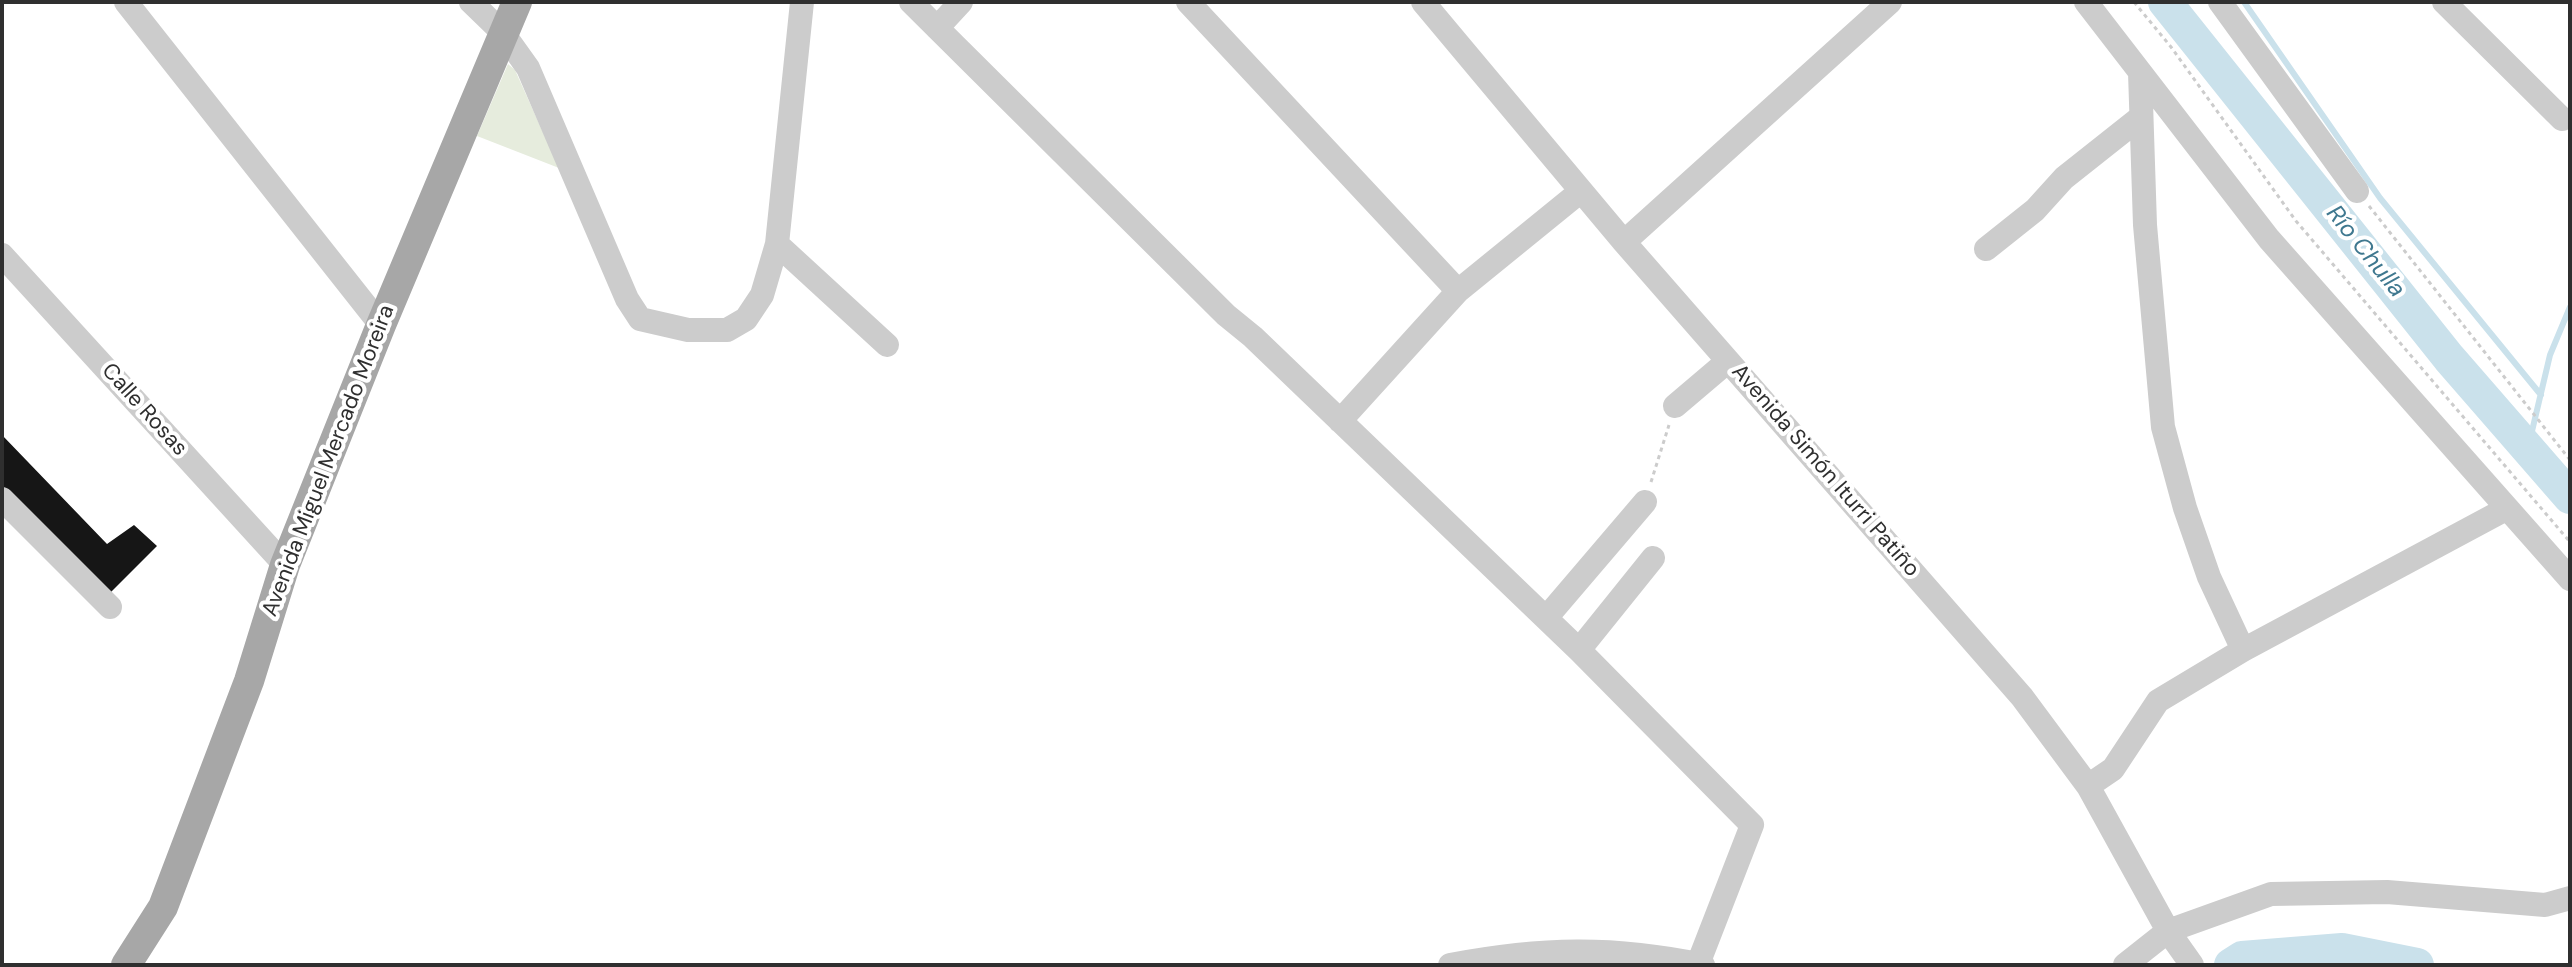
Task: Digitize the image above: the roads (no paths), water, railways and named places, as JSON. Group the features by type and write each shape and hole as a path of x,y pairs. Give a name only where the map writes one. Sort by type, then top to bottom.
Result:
{"main road":[{"name":"Avenida Miguel Mercado Moreira","path":"126,965 163,907 249,681 285,565 381,325 517,2"}],"street":[{"path":"126,2 381,325"},
{"path":"471,2 503,33 528,68 627,299 640,319 688,330 727,330 746,319 762,295 777,244 802,2"},
{"path":"911,2 1153,242 1579,650 1752,825 1700,964 1645,953 1550,950 1450,965"},
{"path":"937,28 961,2"},
{"path":"1188,2 1458,291"},
{"name":"Avenida Simón Iturri Patiño","path":"1423,2 1624,242 2022,697 2088,786 2168,931 2187,958"},
{"path":"1624,242 1890,2"},
{"path":"2086,2 2269,239 2570,579"},
{"path":"2220,2 2357,191"},
{"path":"2444,2 2562,119"},
{"path":"2140,72 2145,225 2163,427 2185,508 2209,577 2243,650"},
{"path":"1986,249 2035,210 2064,178 2141,117"},
{"path":"1340,421 1458,291 1581,191"},
{"path":"777,244 887,345"},
{"name":"Calle Rosas","path":"2,255 285,565"},
{"path":"1675,406 1728,361"},
{"path":"2,499 110,607"},
{"path":"1546,618 1645,502"},
{"path":"2088,786 2113,769 2158,701 2243,650 2506,509"},
{"path":"1579,650 1653,558"},
{"path":"2125,965 2168,931 2271,894 2387,892 2545,905 2570,898"}],"waterway":[{"name":"Río Chulla","path":"2165,2 2449,358 2570,497"},
{"path":"2244,2 2380,198 2541,395"},
{"path":"2528,448 2550,355 2570,307"},
{"path":"2231,965 2242,958 2342,950 2417,965"}]}
